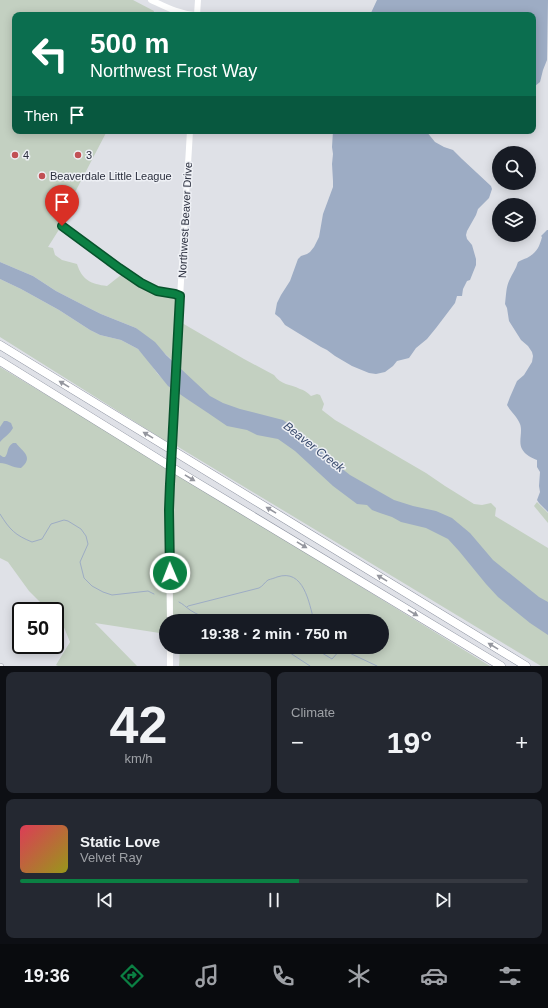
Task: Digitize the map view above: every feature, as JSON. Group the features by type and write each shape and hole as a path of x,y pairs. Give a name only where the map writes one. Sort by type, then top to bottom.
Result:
{"highway":[{"path":"0,345 526,666"},
{"path":"0,362 501,666"}],"main road":[{"path":"151,0 178,12"},
{"path":"196,12 198,0"},
{"name":"Northwest Beaver Drive","path":"170,614 170,484 190,134"},
{"path":"170,654 170,666"}],"street":[{"path":"62,226 141,283 157,291 180,296"}],"green space":[{"path":"0,0 133,0 154,11 12,12 12,134 105,134 60,221 60,228 48,247 53,248 55,255 62,260 77,264 84,277 96,284 107,286 121,275 106,265 108,262 142,287 176,299 172,360 136,328 101,314 56,291 33,276 0,262"},
{"path":"0,279 59,310 90,330 100,335 121,340 138,349 171,388 167,442 0,337"},
{"path":"182,323 274,375 283,383 303,390 311,396 317,394 320,395 324,404 322,410 335,420 426,473 474,504 482,505 491,503 496,508 495,516 548,548 548,666 541,666 175,445"},
{"path":"0,367 166,467 167,614 159,614 159,633 95,623 137,666 58,666 56,665 70,642 64,627 64,602 40,602 29,591 8,562 0,558"},
{"path":"174,472 490,666 179,666 180,654 389,654 389,614 173,614"},
{"path":"537,502 548,513 548,523 534,506"}],"water":[{"path":"377,0 548,0 547,60 540,82 536,85 536,12 371,12"},
{"path":"333,134 428,134 435,142 453,150 491,186 492,189 489,198 478,209 467,231 467,239 472,245 476,265 470,280 467,281 463,289 462,296 457,296 455,303 436,328 427,339 416,348 409,358 397,361 385,372 376,374 369,373 352,366 335,356 285,325 275,314 277,303 290,281 298,259 310,252 319,237 323,214 333,187"},
{"path":"547,230 548,512 537,500 540,492 540,472 537,467 537,460 527,455 523,451 520,443 520,424 507,405 517,381 524,375 532,362 533,356 528,346 521,340 509,321 505,304 508,283 518,262 535,252 540,244 541,236"},
{"name":"Beaver Creek","path":"0,262 33,276 56,291 101,314 136,328 155,342 166,355 210,396 223,403 240,409 283,420 299,431 350,475 394,500 436,511 452,518 470,533 493,560 539,597 548,602 548,635 530,623 498,597 448,539 426,528 401,522 372,510 367,505 357,504 333,486 295,451 278,439 257,435 247,430 227,426 168,386 138,349 121,340 100,335 90,330 59,310 0,279"},
{"path":"4,421 11,423 13,428 0,442 0,427"},
{"path":"13,443 16,443 27,458 27,461 21,468 0,463 0,455 5,457 9,447"}],"waterway":[{"path":"0,514 13,531 32,542 42,539 51,524 64,520 68,521 81,529 86,536 88,544 80,562 84,578 92,586 112,595 148,591 154,594"},
{"path":"187,607 259,588 268,580 286,576 299,582 304,589 312,614"},
{"path":"179,602 198,614"},
{"path":"292,654 310,666"},
{"path":"324,654 332,659 336,654"},
{"path":"352,654 377,666"}],"place":[{"name":"4","path":"15,155"},
{"name":"3","path":"78,155"},
{"name":"Beaverdale Little League","path":"42,176"}],"route":[{"path":"62,226 141,283 157,291 180,296 169,510 170,573"}]}
